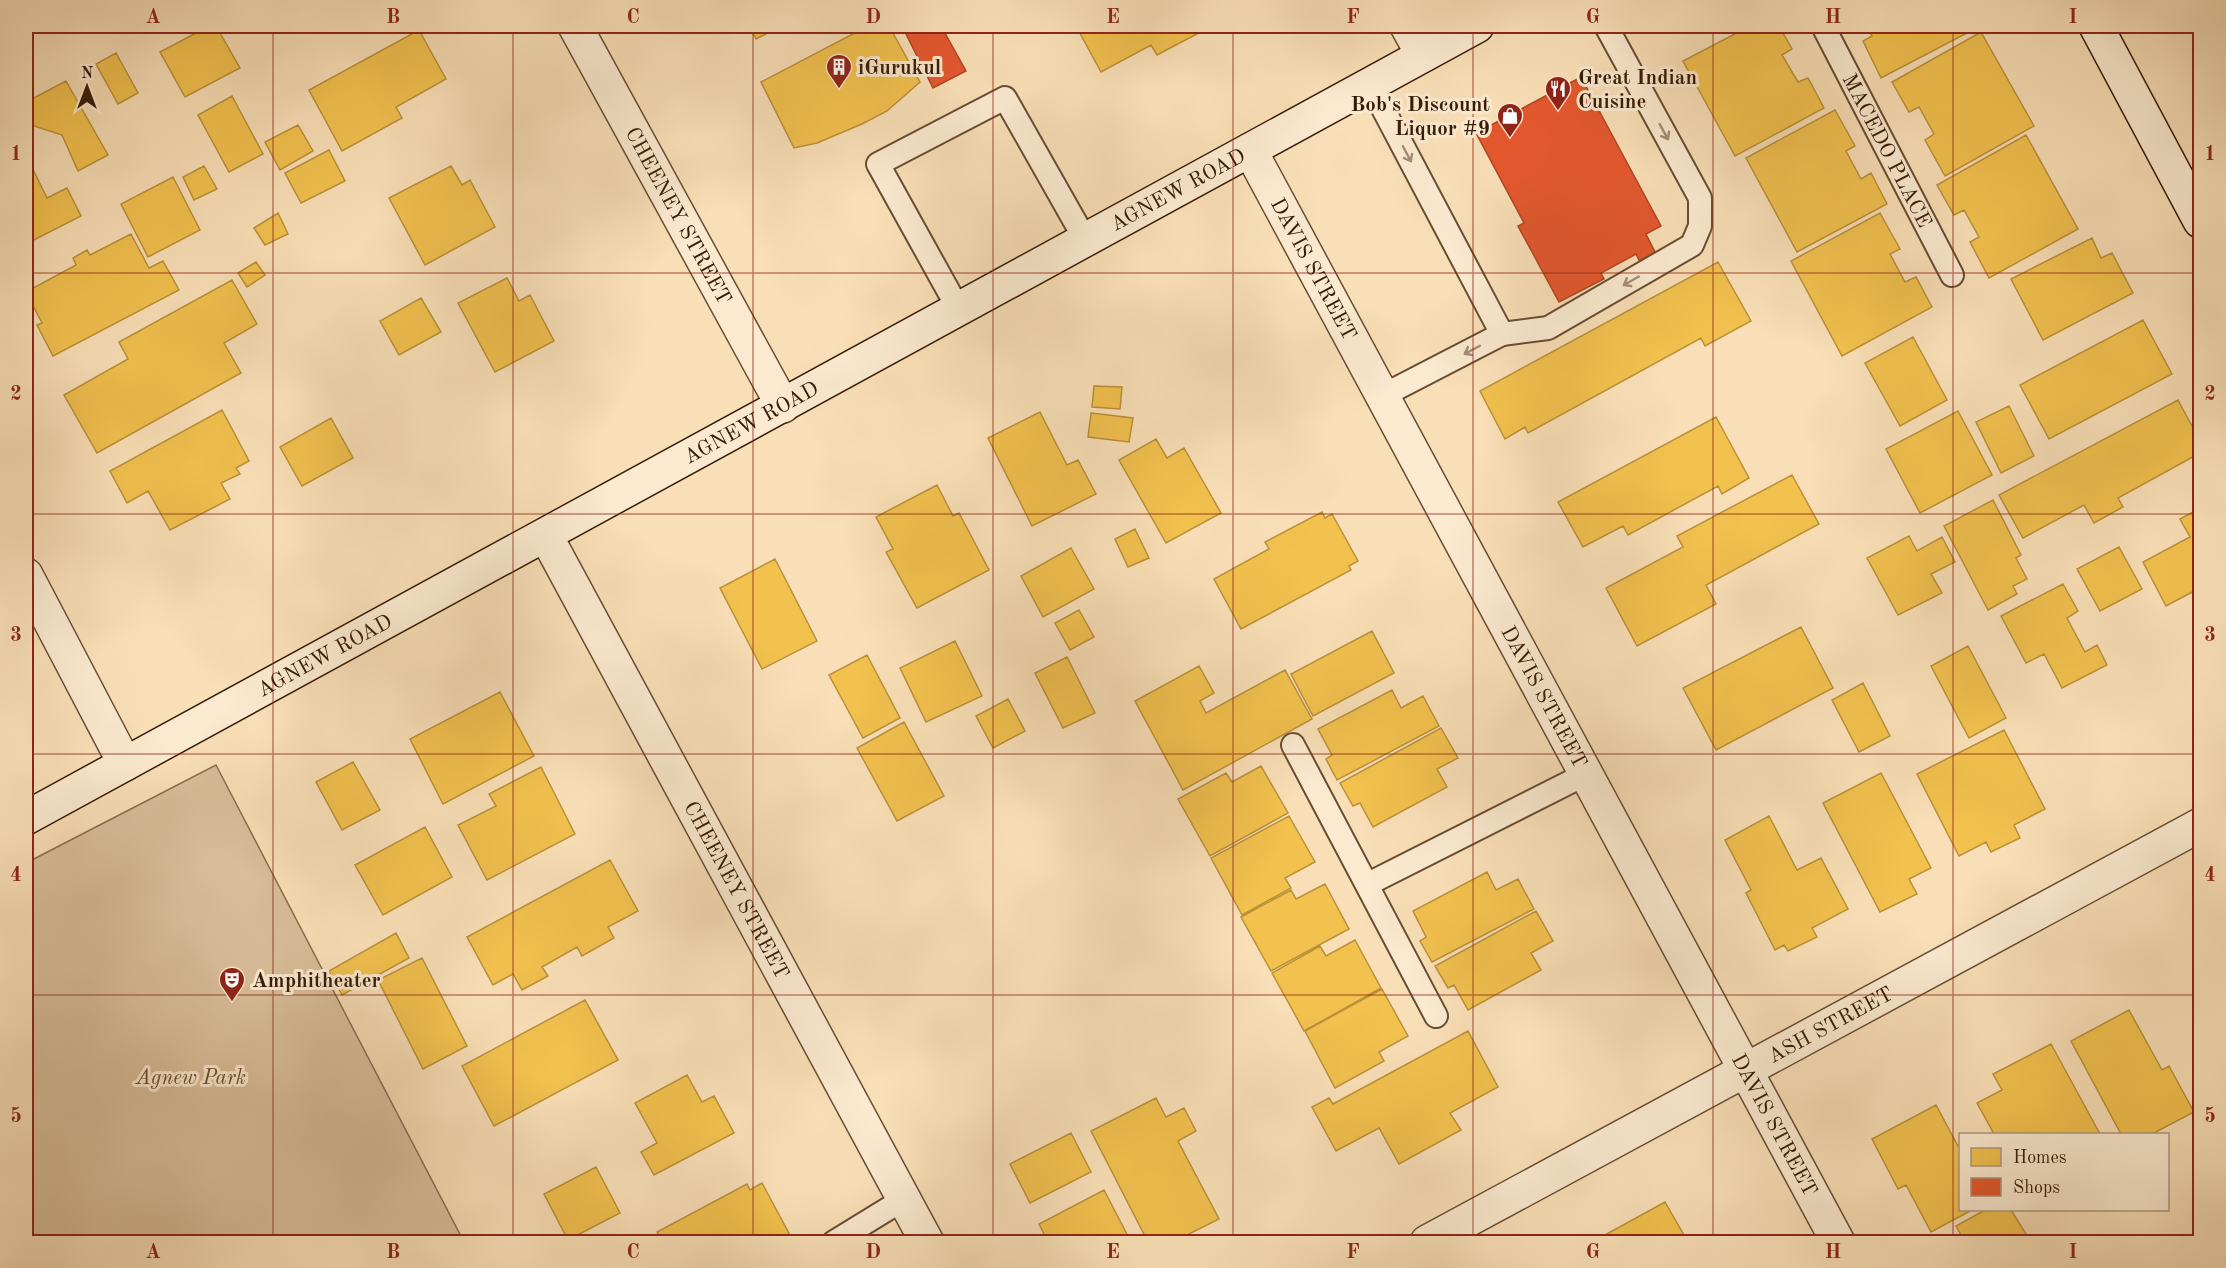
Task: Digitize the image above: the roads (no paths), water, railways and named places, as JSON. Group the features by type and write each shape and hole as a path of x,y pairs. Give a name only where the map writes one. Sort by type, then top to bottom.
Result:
{"street":[{"name":"CHEENEY STREET","path":"575,26 783,406"},
{"path":"1407,26 1423,55"},
{"name":"AGNEW ROAD","path":"26,818 1477,26"},
{"path":"2096,26 2200,221"},
{"name":"DAVIS STREET","path":"1250,150 1838,1242"},
{"name":"CHEENEY STREET","path":"546,536 927,1242"},
{"path":"26,575 125,764"},
{"name":"ASH STREET","path":"1427,1242 2200,825"}],"lane":[{"path":"1382,396 1502,334 1548,328 1692,245 1700,226 1700,198 1606,26"},
{"name":"MACEDO PLACE","path":"1823,26 1952,276"},
{"path":"1370,84 1502,334"},
{"path":"959,310 878,164 1005,98 1086,241"},
{"path":"1293,745 1436,1016"},
{"path":"1368,884 1586,774"},
{"path":"834,1242 904,1198"}],"place":[{"name":"iGurukul","path":"839,90"},
{"name":"Great Indian Cuisine","path":"1558,112"},
{"name":"Bob's Discount Liquor #9","path":"1510,139"},
{"name":"Amphitheater","path":"232,1003"}],"park label":[{"name":"Agnew Park","path":"191,1077"}]}
